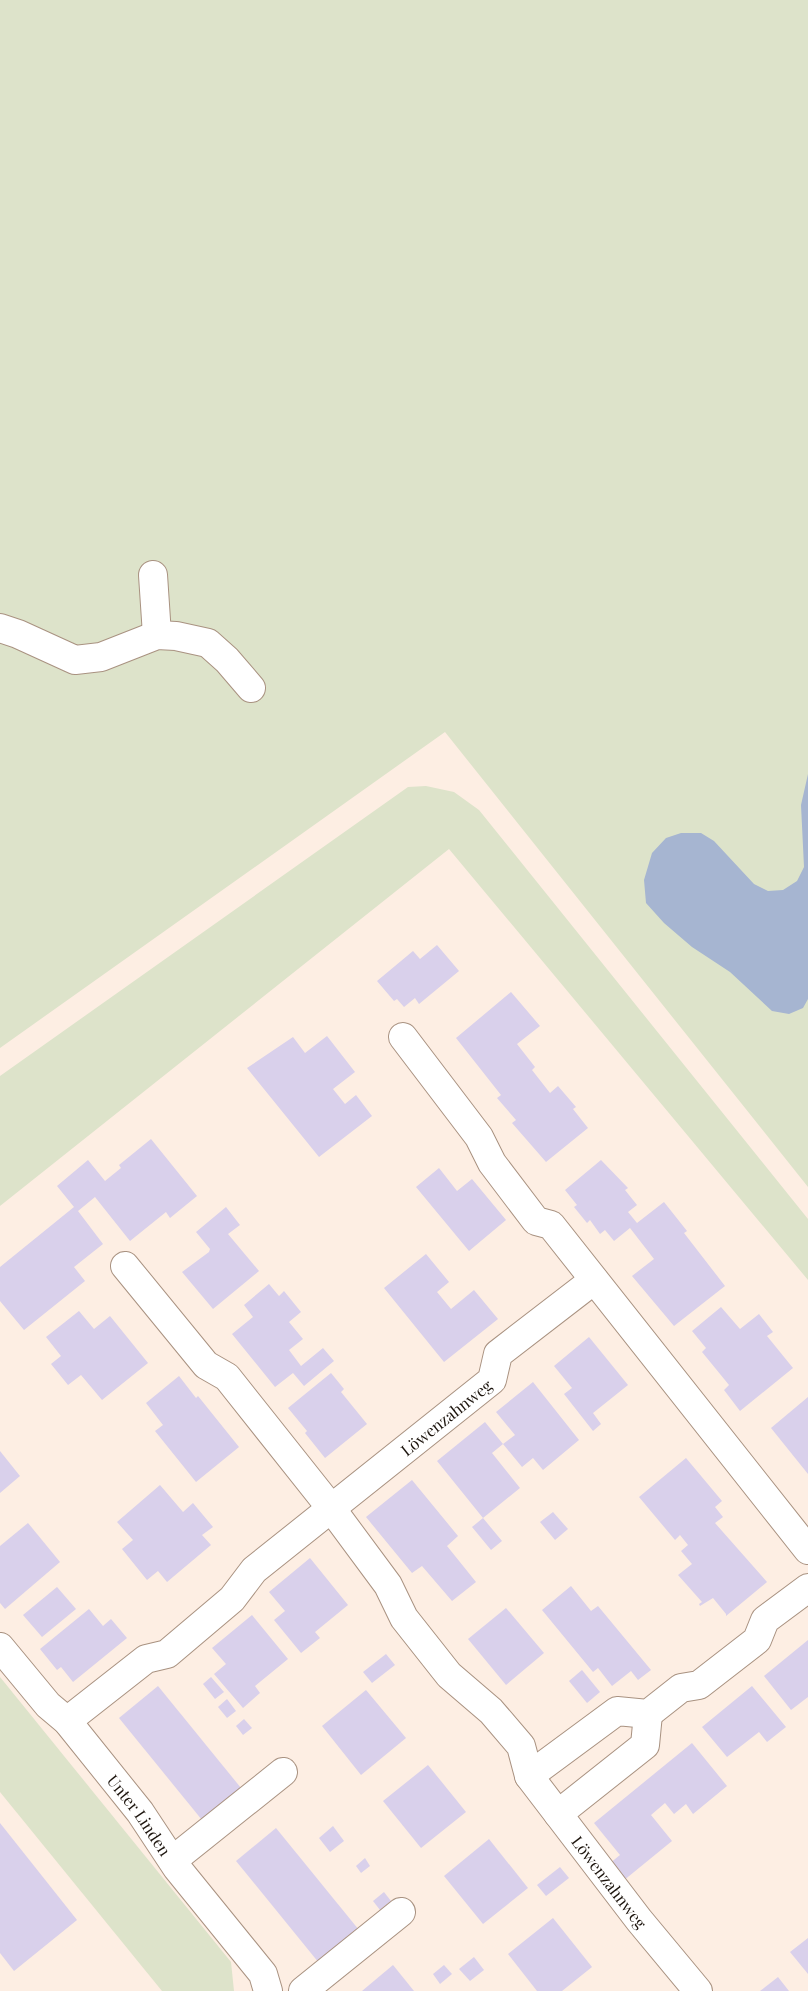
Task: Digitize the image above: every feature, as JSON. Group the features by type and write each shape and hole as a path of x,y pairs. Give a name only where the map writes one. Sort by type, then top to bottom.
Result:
{"street":[{"path":"153,575 157,635"},
{"path":"0,628 18,634 75,660 102,657 157,635 176,636 208,644 227,660 251,688"},
{"path":"403,1037 479,1137 492,1163 536,1221 551,1225 808,1550"},
{"name":"Löwenzahnweg","path":"125,1266 206,1365 227,1377 331,1508 388,1585 404,1618 443,1668 491,1710 521,1746 529,1776 662,1949 698,1991"},
{"name":"Löwenzahnweg","path":"67,1721 146,1659 167,1654 232,1599 254,1570 492,1380 498,1354 594,1280"},
{"path":"529,1776 617,1711 648,1714 681,1688 699,1684 757,1640 765,1620 808,1588"},
{"name":"Unter Linden","path":"0,1647 48,1705 67,1721 140,1812 172,1860 263,1974 268,1991"},
{"path":"558,1814 645,1744 648,1714"},
{"path":"172,1860 282,1772"},
{"path":"302,1991 401,1912"}],"green space":[{"path":"0,0 808,0 808,1187 445,732 0,1048"},
{"path":"426,786 454,792 479,810 808,1219 808,1280 449,849 0,1206 0,1076 408,787"},
{"path":"0,1677 231,1962 234,1991 162,1991 0,1792"}],"water":[{"path":"808,774 808,999 803,1008 789,1014 772,1011 730,972 692,947 664,923 646,903 644,880 652,853 666,838 681,833 701,833 714,841 754,884 768,891 783,890 797,881 804,867 801,805"}],"building":[{"path":"437,945 459,971 419,1004 415,998 404,1007 397,999 394,1001 377,981 413,951 420,959"},
{"path":"511,992 540,1026 517,1044 535,1067 532,1070 550,1093 558,1086 576,1107 573,1109 588,1128 546,1162 512,1123 516,1120 497,1098 501,1095 456,1038"},
{"path":"327,1036 355,1072 333,1089 345,1104 356,1095 372,1116 319,1157 247,1068 293,1037 305,1053"},
{"path":"151,1139 197,1196 170,1218 166,1212 130,1241 95,1197 78,1211 103,1244 74,1267 85,1281 24,1330 0,1301 0,1267 74,1207 57,1186 88,1160 105,1181 121,1168 119,1165"},
{"path":"601,1160 628,1188 625,1190 637,1205 628,1212 637,1223 664,1202 687,1231 684,1233 725,1286 674,1326 632,1276 654,1259 630,1228 614,1241 605,1230 600,1234 590,1220 587,1223 574,1207 577,1205 565,1190"},
{"path":"439,1168 457,1191 472,1179 506,1220 469,1251 416,1187"},
{"path":"226,1207 240,1225 228,1234 259,1271 213,1309 182,1272 209,1252 210,1249 196,1232"},
{"path":"426,1254 449,1282 437,1292 451,1309 474,1290 498,1319 444,1362 384,1288"},
{"path":"269,1284 279,1296 284,1291 301,1312 289,1322 303,1339 289,1350 301,1366 323,1348 334,1361 304,1386 293,1373 275,1387 232,1334 253,1317 244,1305"},
{"path":"721,1307 740,1329 759,1314 773,1332 767,1336 793,1368 740,1411 724,1390 729,1385 702,1352 706,1348 692,1331"},
{"path":"79,1311 94,1329 110,1316 148,1363 102,1400 81,1375 68,1385 51,1364 61,1356 46,1337"},
{"path":"589,1337 628,1385 593,1413 601,1424 593,1431 564,1394 572,1388 554,1366"},
{"path":"331,1373 344,1389 341,1392 367,1424 325,1458 305,1433 307,1431 288,1408"},
{"path":"179,1376 196,1398 198,1396 239,1447 196,1482 155,1431 163,1425 146,1403"},
{"path":"533,1382 579,1440 543,1470 533,1458 522,1467 503,1444 515,1435 496,1412"},
{"path":"808,1397 808,1474 771,1428"},
{"path":"485,1422 503,1444 492,1453 520,1488 483,1518 437,1461"},
{"path":"0,1451 20,1476 0,1493"},
{"path":"686,1458 722,1501 715,1507 723,1517 715,1523 767,1582 726,1616 713,1598 700,1606 699,1604 702,1602 678,1575 692,1564 681,1551 688,1545 680,1535 675,1540 639,1497"},
{"path":"412,1480 458,1536 447,1546 476,1582 452,1601 422,1566 412,1573 366,1517"},
{"path":"160,1485 183,1512 193,1503 213,1527 202,1535 211,1545 167,1582 158,1571 147,1580 122,1549 133,1540 117,1522"},
{"path":"553,1512 568,1529 555,1540 540,1522"},
{"path":"483,1518 502,1541 491,1550 472,1527"},
{"path":"28,1523 60,1562 5,1609 0,1603 0,1546"},
{"path":"310,1558 348,1605 315,1632 320,1638 301,1653 274,1620 285,1611 269,1592"},
{"path":"571,1586 591,1611 598,1606 651,1670 638,1680 631,1671 612,1686 598,1668 593,1672 542,1610"},
{"path":"57,1587 76,1609 42,1637 23,1615"},
{"path":"506,1608 544,1653 506,1685 468,1639"},
{"path":"89,1609 103,1626 111,1619 127,1638 73,1682 61,1667 57,1670 40,1649"},
{"path":"252,1615 288,1659 255,1686 260,1693 243,1708 214,1674 226,1664 212,1648"},
{"path":"808,1640 808,1697 791,1710 764,1676"},
{"path":"386,1654 395,1665 372,1683 363,1672"},
{"path":"582,1670 600,1692 587,1703 569,1681"},
{"path":"211,1677 224,1692 215,1699 203,1684"},
{"path":"158,1686 241,1788 202,1820 119,1718"},
{"path":"752,1686 786,1727 767,1742 759,1732 727,1757 702,1727"},
{"path":"366,1690 406,1738 361,1775 322,1726"},
{"path":"227,1699 236,1711 227,1718 218,1707"},
{"path":"244,1719 252,1728 243,1735 236,1726"},
{"path":"692,1743 727,1786 693,1814 686,1804 674,1814 665,1803 651,1815 672,1841 623,1881 609,1864 620,1855 594,1823"},
{"path":"428,1765 466,1812 421,1848 383,1801"},
{"path":"0,1823 77,1920 14,1971 0,1953"},
{"path":"333,1826 344,1841 330,1852 319,1838"},
{"path":"276,1828 359,1930 319,1963 236,1861"},
{"path":"489,1839 528,1888 483,1924 444,1876"},
{"path":"365,1858 370,1866 361,1873 356,1866"},
{"path":"560,1867 569,1878 546,1896 537,1885"},
{"path":"384,1892 391,1901 380,1910 373,1901"},
{"path":"553,1918 592,1967 562,1991 537,1991 508,1954"},
{"path":"808,1938 808,1974 790,1952"},
{"path":"474,1957 484,1970 470,1981 459,1969"},
{"path":"393,1965 414,1991 362,1991"},
{"path":"444,1965 452,1974 440,1984 433,1974"},
{"path":"778,1977 789,1991 760,1991"}]}
